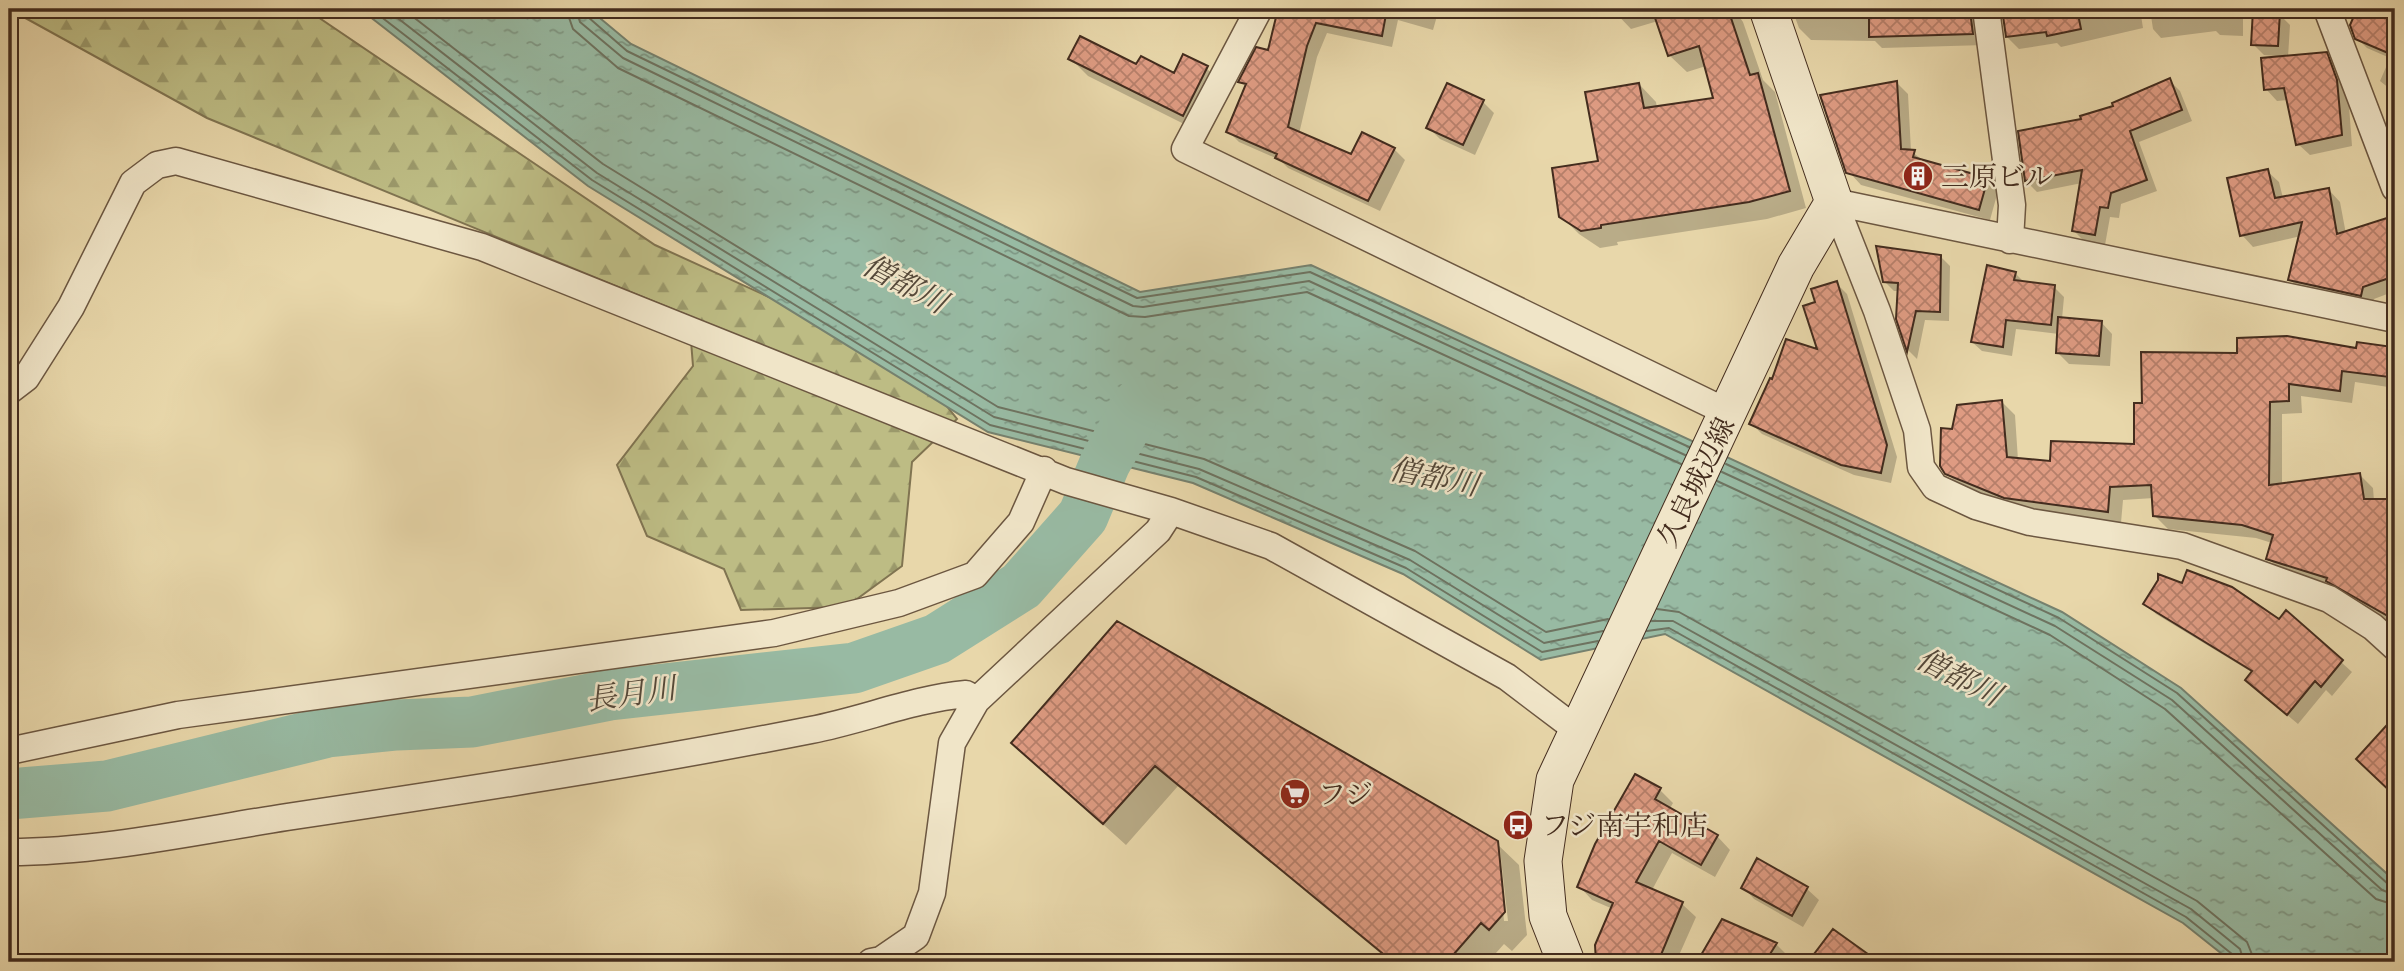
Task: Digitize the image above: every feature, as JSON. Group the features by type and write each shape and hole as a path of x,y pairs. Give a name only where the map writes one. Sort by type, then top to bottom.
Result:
{"main road":[{"path":"1768,9 1833,202"},
{"name":"久良城辺線","path":"1566,962 1548,916 1543,861 1555,779 1796,266 1833,202"}],"street":[{"path":"1259,9 1185,149 1725,421"},
{"path":"1986,9 2012,205 2010,240"},
{"path":"2327,9 2395,188"},
{"path":"9,391 26,378 71,307 133,183 157,165 176,161 482,247 1055,475 1162,508 1282,552 1582,720"},
{"path":"1833,202 2395,319"},
{"path":"1833,202 1877,311 1917,430 1921,467 1935,487 1976,506 2030,522 2182,546 2329,599 2373,627 2395,647"},
{"path":"9,751 178,715 774,632 899,603 975,575 1021,522 1055,475"},
{"path":"871,962 881,960 916,936 932,893 952,743 976,701 1158,531 1162,508"},
{"path":"9,852 42,852 135,840 625,763 814,730 940,696 966,694 976,701"}],"green space":[{"path":"9,9 306,9 655,245 874,345 933,389 957,419 912,462 902,566 846,607 741,610 724,569 647,536 617,465 693,366 689,316 207,118"}],"water":[{"name":"僧都川","path":"360,9 589,9 631,44 1140,292 1311,265 2062,612 2181,688 2395,881 2395,962 2232,962 2183,923 1665,634 1541,660 1403,574 1193,483 988,432 588,186"}],"building":[{"path":"1278,9 1387,9 1382,36 1316,23 1307,46 1288,127 1351,154 1362,132 1395,148 1368,201 1275,158 1277,154 1226,132 1246,84 1238,82 1256,47 1268,50"},
{"path":"1652,9 1728,9 1750,75 1758,73 1790,191 1749,202 1601,225 1601,228 1581,231 1559,217 1552,168 1598,161 1585,92 1639,83 1644,108 1713,98 1699,46 1668,56"},
{"path":"2002,9 2077,9 2081,29 2047,36 2046,32 2006,37"},
{"path":"2357,9 2384,9 2395,14 2395,56 2355,39 2350,25"},
{"path":"2253,10 2280,12 2278,46 2251,45"},
{"path":"1970,11 1973,34 1869,37 1869,13"},
{"path":"1080,36 1136,64 1141,56 1174,73 1183,54 1208,66 1183,116 1068,59"},
{"path":"2327,52 2337,80 2342,135 2296,145 2284,88 2264,90 2261,58"},
{"path":"2170,78 2182,110 2130,131 2147,180 2111,193 2108,208 2100,207 2095,235 2072,231 2082,170 2025,181 2018,131 2081,119 2080,116 2113,106 2112,103"},
{"path":"1897,81 1901,149 1915,150 1913,157 1988,178 1979,210 1846,173 1820,95"},
{"path":"1447,83 1484,100 1463,145 1426,128"},
{"path":"2268,169 2275,198 2329,188 2337,234 2390,217 2395,232 2395,276 2363,287 2361,296 2288,280 2302,222 2240,236 2227,178"},
{"path":"1876,246 1941,255 1940,312 1916,311 1907,352 1896,319 1898,283 1883,282"},
{"path":"1987,265 2016,272 2014,280 2055,285 2051,325 2006,320 2003,347 1971,342"},
{"path":"1837,281 1887,445 1881,473 1841,465 1749,424 1770,378 1772,379 1786,339 1817,349 1803,306 1815,302 1811,289"},
{"path":"2058,317 2102,321 2099,356 2056,353"},
{"path":"2287,336 2356,348 2357,342 2393,347 2389,377 2342,371 2340,391 2289,384 2289,401 2270,402 2269,485 2360,473 2364,499 2395,499 2395,620 2326,581 2327,578 2266,559 2273,535 2242,525 2153,516 2151,485 2110,487 2108,512 2004,498 1945,474 1940,466 1941,428 1952,429 1957,405 2002,400 2007,457 2050,461 2051,441 2134,444 2134,403 2142,403 2141,352 2237,353 2237,338"},
{"path":"2187,570 2232,587 2279,619 2286,610 2343,660 2321,687 2315,681 2287,715 2245,680 2252,671 2143,604 2158,580 2158,574 2182,583"},
{"path":"1117,621 1498,841 1505,912 1489,930 1481,923 1447,962 1393,962 1155,766 1103,824 1011,743"},
{"path":"2395,716 2395,796 2356,759"},
{"path":"1635,774 1661,788 1655,799 1718,835 1701,865 1659,841 1636,882 1683,902 1658,962 1596,962 1595,945 1613,903 1577,887 1595,844"},
{"path":"1757,858 1808,887 1792,916 1741,888"},
{"path":"1722,919 1777,943 1765,962 1697,962"},
{"path":"1833,929 1879,962 1808,962"}],"waterway":[{"name":"長月川","path":"9,794 107,786 328,732 397,725 472,722 610,695 854,668 937,639 1021,586 1083,516 1105,463 1139,403"}],"place":[{"name":"三原ビル","path":"1918,176"},
{"name":"フジ","path":"1295,794"},
{"name":"フジ南宇和店","path":"1518,825"}]}
